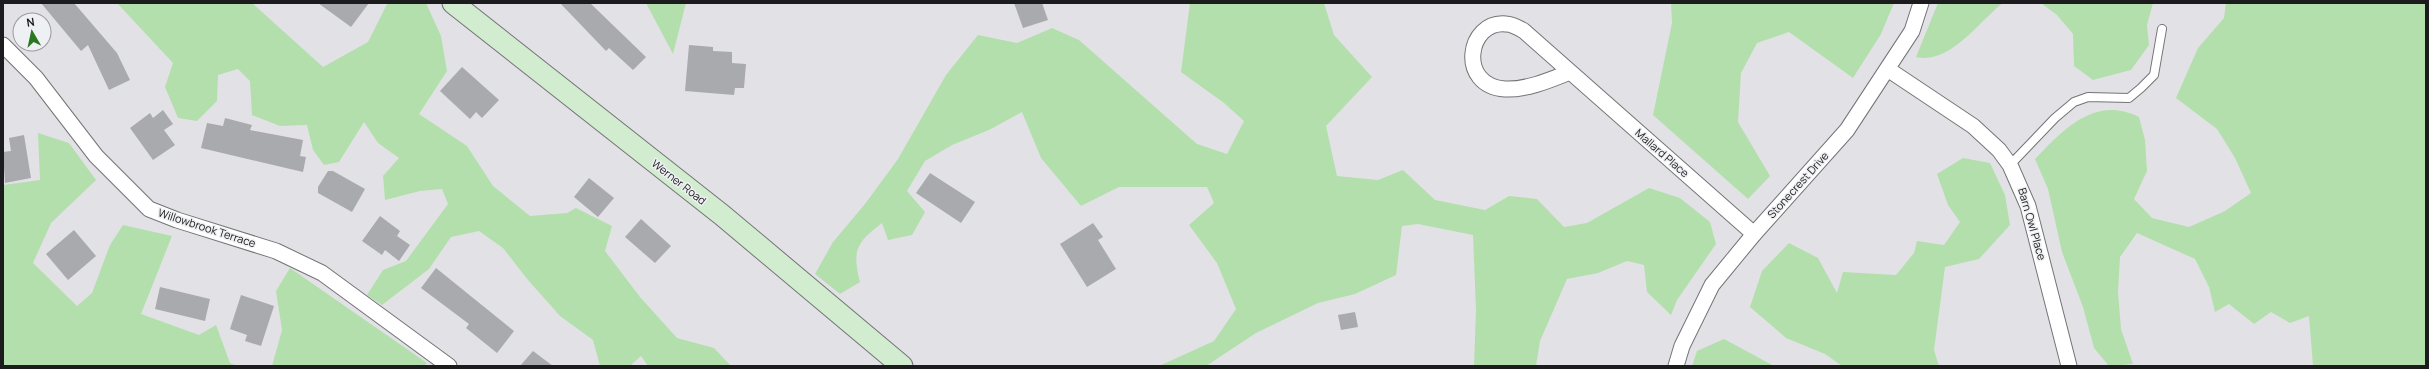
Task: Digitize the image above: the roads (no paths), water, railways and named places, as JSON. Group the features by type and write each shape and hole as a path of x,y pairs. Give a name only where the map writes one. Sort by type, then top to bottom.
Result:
{"street":[{"name":"Werner Road","path":"453,3 722,215 902,366"},
{"name":"Stonecrest Drive","path":"1676,366 1682,346 1712,285 1754,234 1847,130 1889,70 1912,31 1921,3"},
{"name":"Mallard Place","path":"1570,72 1519,88 1505,89 1492,86 1482,82 1476,73 1472,60 1474,48 1480,34 1493,25 1507,24 1524,31 1754,234"},
{"name":"Willowbrook Terrace","path":"3,44 36,78 96,156 149,209 177,220 276,251 300,261 322,273 450,366"},
{"name":"Barn Owl Place","path":"1889,70 1973,126 1999,150 2010,165 2028,206 2069,366"}],"lane":[{"path":"2010,165 2054,118 2074,102 2088,97 2129,98 2141,88 2154,75 2162,29"}]}
